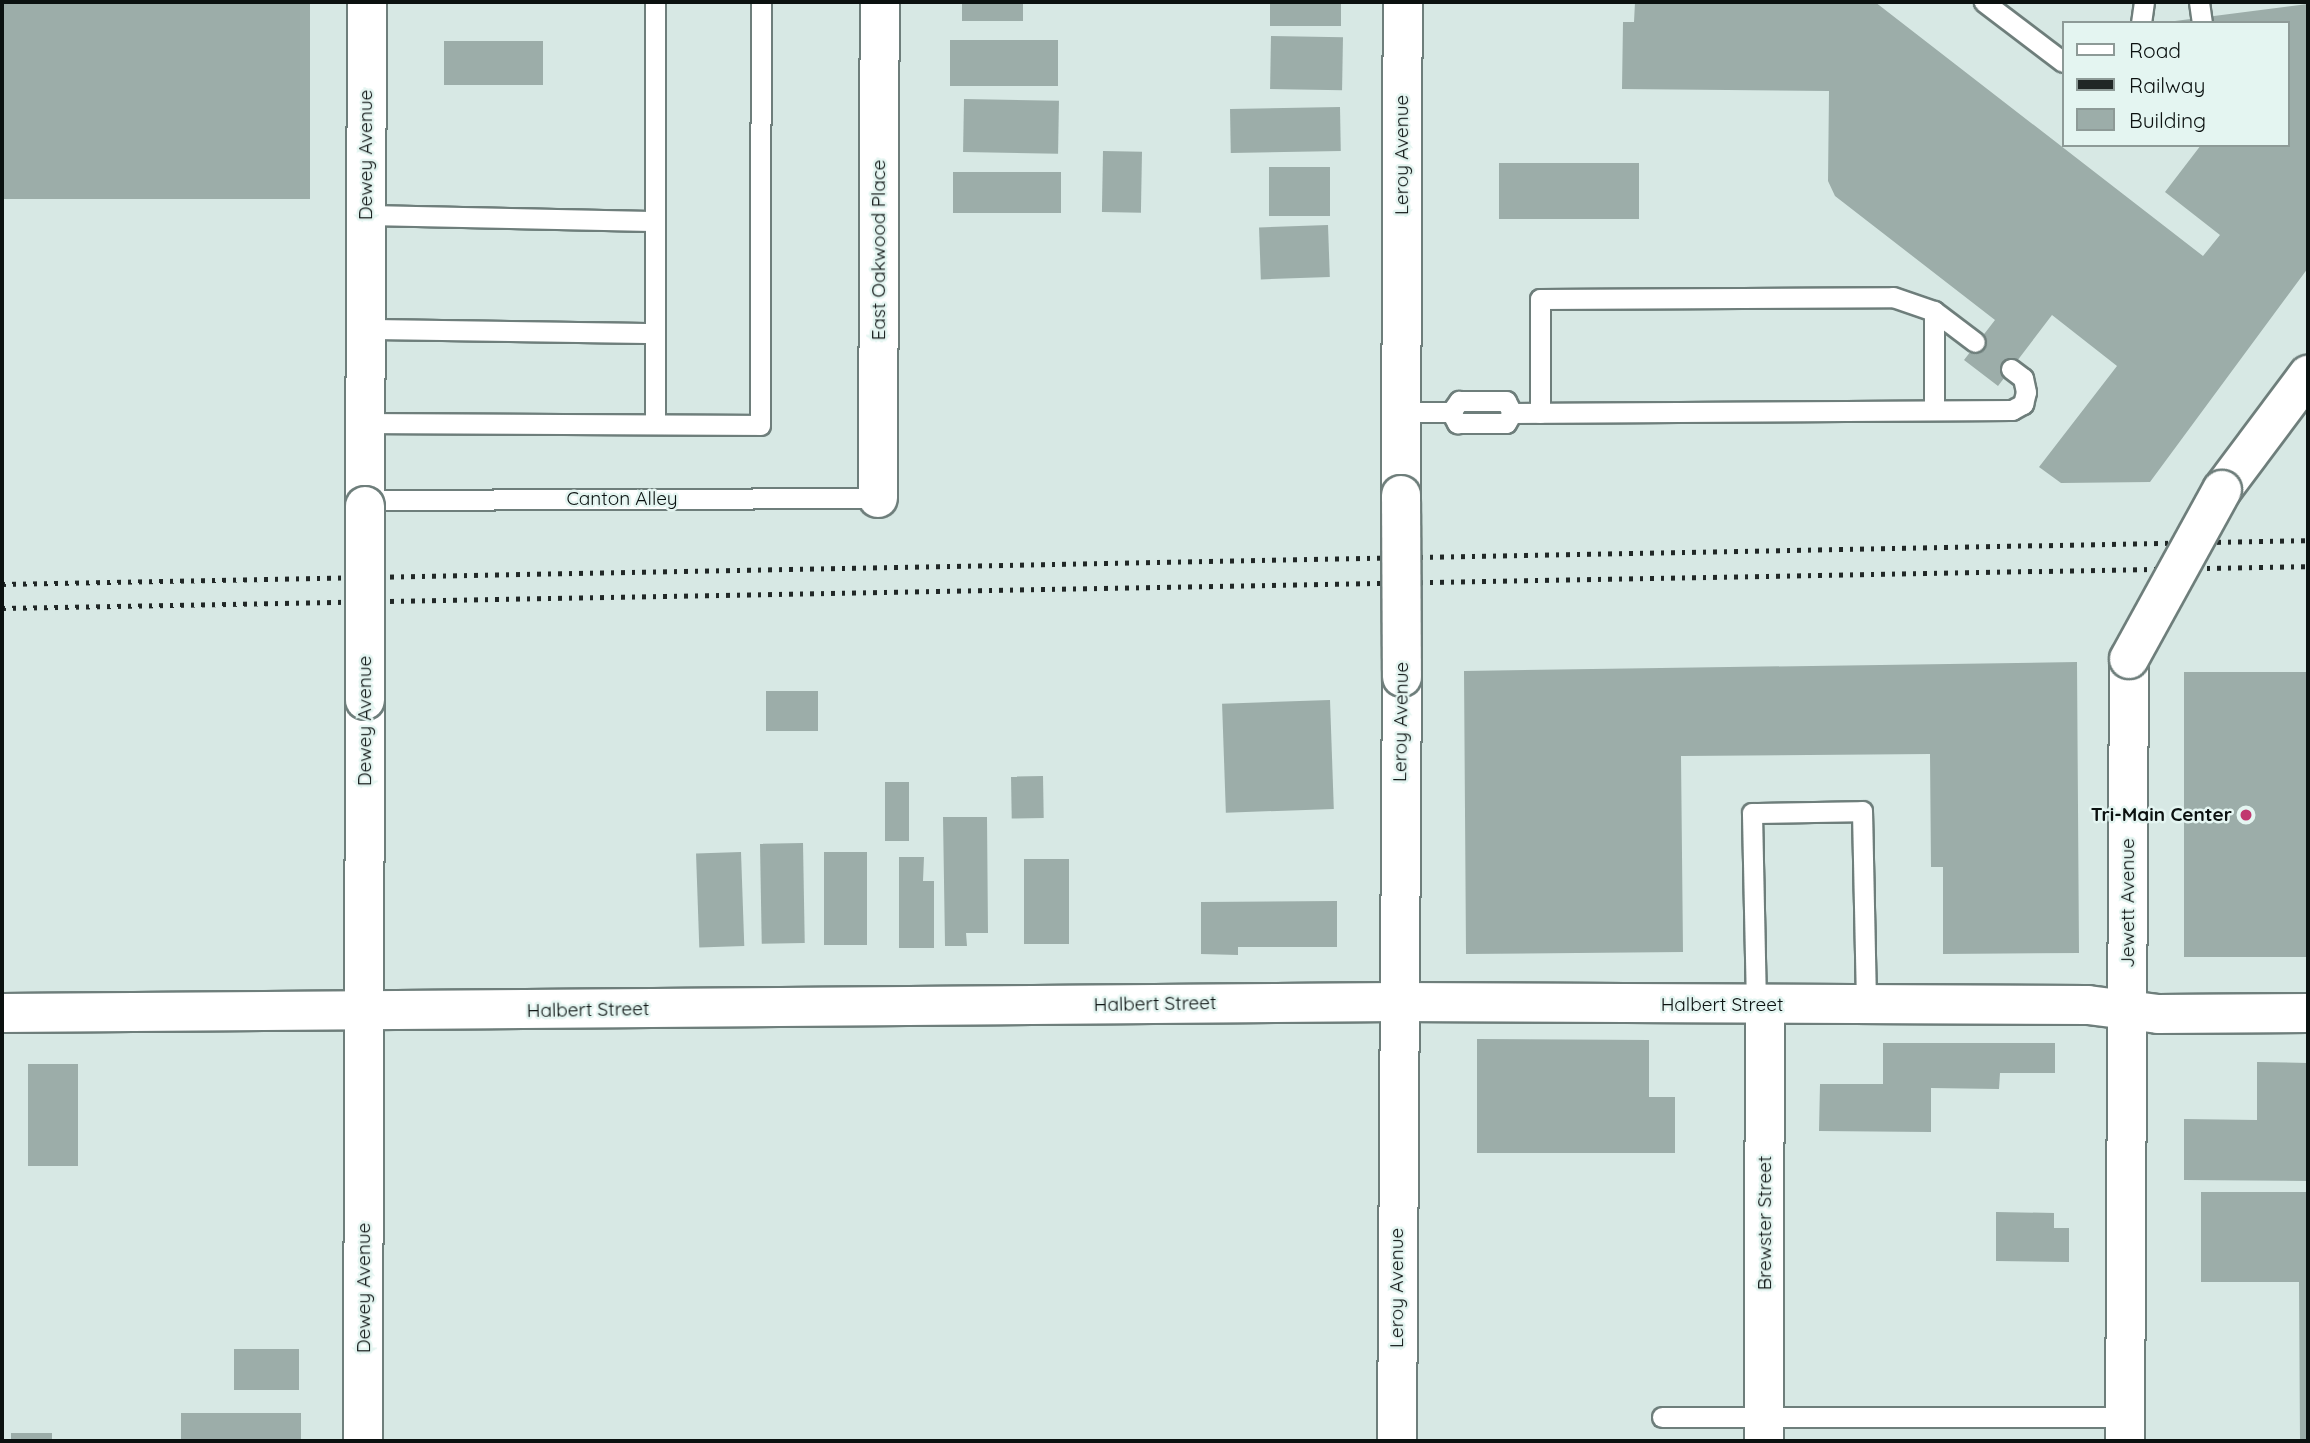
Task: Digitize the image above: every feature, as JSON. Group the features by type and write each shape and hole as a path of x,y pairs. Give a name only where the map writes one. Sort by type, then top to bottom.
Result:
{"street":[{"name":"Dewey Avenue","path":"363,1441 367,2"},
{"name":"East Oakwood Place","path":"878,498 880,2"},
{"name":"Leroy Avenue","path":"1397,1441 1403,2"},
{"name":"Jewett Avenue","path":"2125,1429 2129,659 2222,490 2308,375"},
{"name":"Halbert Street","path":"2,1013 364,1013 1397,1002 1866,1005 2308,1013"},
{"name":"Brewster Street","path":"1760,1005 1764,1429"}],"lane":[{"path":"655,2 655,424"},
{"path":"366,423 760,425 761,2"},
{"path":"1984,2 2062,61"},
{"path":"2141,21 2144,2"},
{"path":"2199,2 2202,21"},
{"path":"366,215 653,220"},
{"path":"1540,413 1540,299 1893,297 1934,311 1975,342"},
{"path":"1934,311 1934,410"},
{"path":"366,329 653,333"},
{"path":"1401,412 1451,412 1459,401 1506,401 1512,414 2012,410 2023,404 2026,392 2023,378 2011,369"},
{"name":"Canton Alley","path":"365,503 878,498"},
{"path":"1760,1005 1752,813 1862,811 1866,1005"},
{"path":"1662,1417 1764,1429 2125,1429"}],"building":[{"path":"2,2 310,2 310,199 2,199"},
{"path":"962,2 1023,2 1023,21 962,21"},
{"path":"1270,2 1341,2 1341,26 1270,26"},
{"path":"1635,2 1875,2 2203,256 2220,235 2165,192 2199,147 2289,147 2289,21 2175,21 2308,4 2308,268 2150,482 2061,483 2039,467 2117,366 2052,315 1998,386 1964,360 1995,320 1835,196 1828,181 1829,91 1622,89 1623,22 1634,22"},
{"path":"1271,36 1343,37 1342,90 1270,89"},
{"path":"950,40 1058,40 1058,86 950,86"},
{"path":"444,41 543,41 543,85 444,85"},
{"path":"964,99 1059,101 1058,154 963,152"},
{"path":"1340,107 1341,151 1231,153 1230,109"},
{"path":"1103,151 1142,152 1141,213 1102,212"},
{"path":"1499,163 1639,163 1639,219 1499,219"},
{"path":"1269,167 1330,167 1330,216 1269,216"},
{"path":"953,172 1061,172 1061,213 953,213"},
{"path":"1328,225 1330,277 1261,279 1259,227"},
{"path":"2077,662 2079,953 1943,954 1943,867 1931,867 1930,754 1681,756 1683,952 1466,954 1464,671"},
{"name":"Tri-Main Center","path":"2184,672 2308,672 2308,957 2184,957"},
{"path":"766,691 818,691 818,731 766,731"},
{"path":"1330,700 1334,809 1226,813 1222,704"},
{"path":"1043,776 1044,818 1012,819 1011,777"},
{"path":"885,782 909,782 909,841 885,841"},
{"path":"943,817 987,817 988,933 966,933 967,946 945,946"},
{"path":"803,843 805,943 762,944 760,844"},
{"path":"741,852 744,946 699,948 696,854"},
{"path":"824,852 867,852 867,945 824,945"},
{"path":"899,857 924,857 923,881 934,881 934,948 899,948"},
{"path":"1024,859 1069,859 1069,944 1024,944"},
{"path":"1337,901 1337,947 1238,947 1238,955 1201,954 1201,902"},
{"path":"1477,1039 1649,1040 1649,1097 1675,1097 1675,1153 1477,1153"},
{"path":"1883,1043 2055,1043 2055,1073 2000,1073 1999,1089 1931,1088 1931,1132 1819,1131 1820,1084 1883,1084"},
{"path":"2257,1062 2308,1063 2308,1181 2184,1180 2184,1119 2257,1120"},
{"path":"28,1064 78,1064 78,1166 28,1166"},
{"path":"2201,1192 2308,1192 2308,1441 2300,1441 2299,1282 2201,1282"},
{"path":"1996,1212 2054,1213 2054,1228 2069,1228 2069,1262 1996,1261"},
{"path":"234,1349 299,1349 299,1390 234,1390"},
{"path":"181,1413 301,1413 301,1441 181,1441"},
{"path":"11,1433 52,1433 52,1441 11,1441"}],"railway":[{"path":"2,584 2308,540"},
{"path":"2,608 2308,566"}],"place":[{"name":"Tri-Main Center","path":"2246,815"}]}
